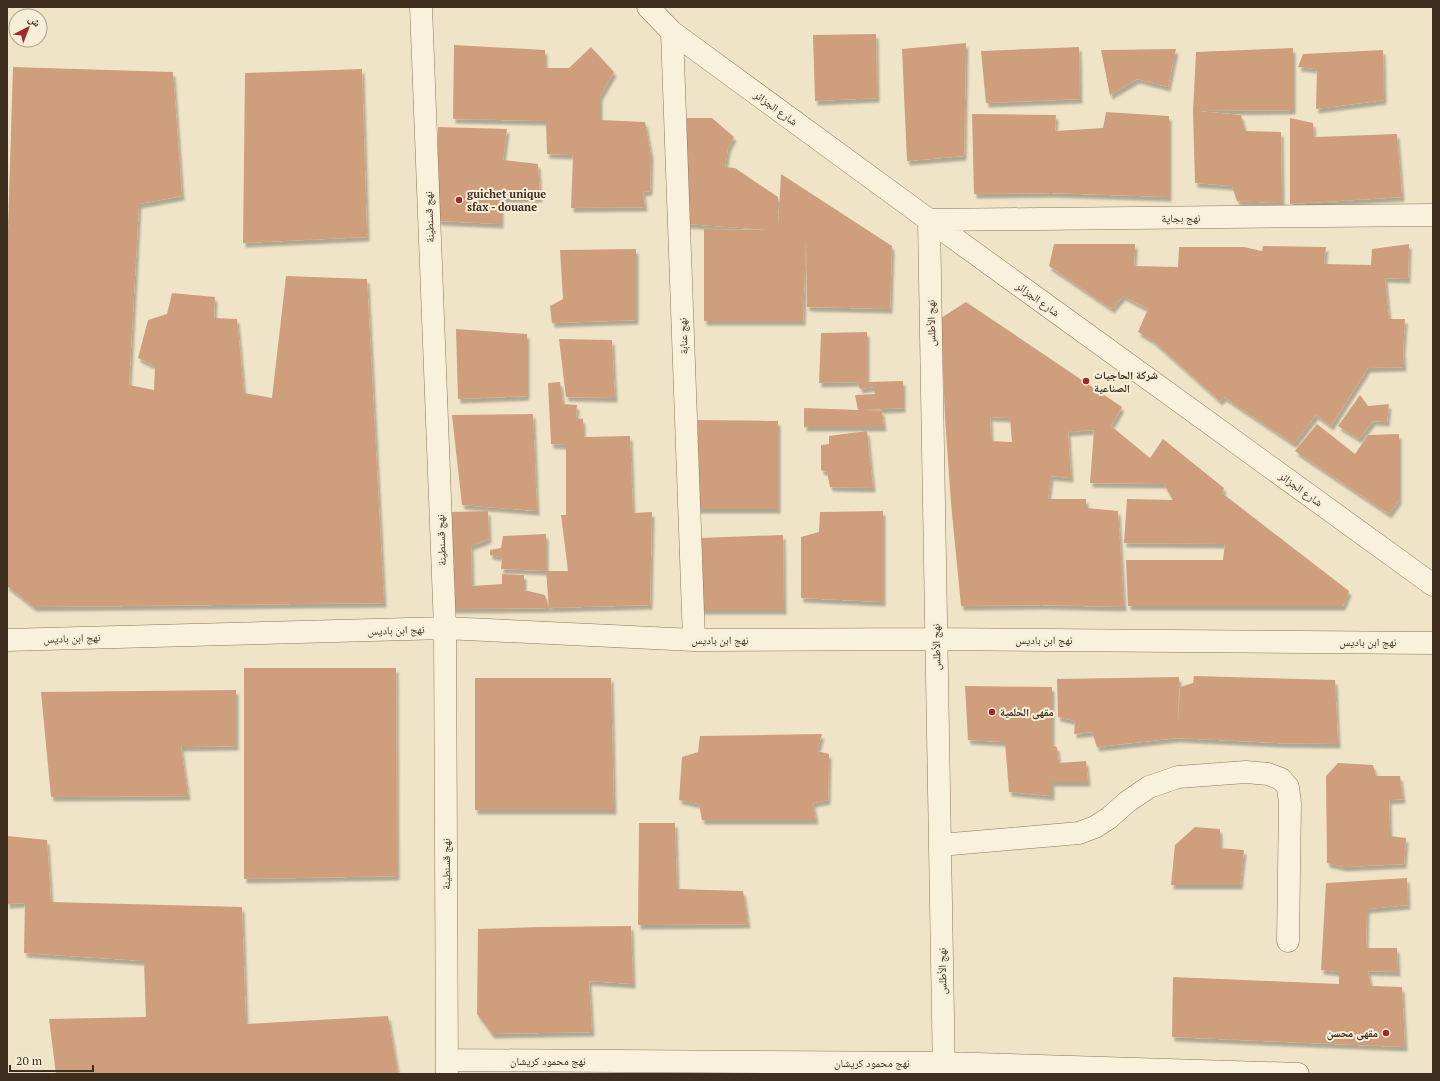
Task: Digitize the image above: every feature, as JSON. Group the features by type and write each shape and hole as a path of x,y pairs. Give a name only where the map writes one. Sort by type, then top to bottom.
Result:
{"street":[{"name":"نهج قسنطينة","path":"420,7 445,628 447,1067"},
{"name":"شارع الجزائر","path":"648,7 672,32 1433,585"},
{"name":"نهج عنابة","path":"672,32 694,640"},
{"name":"نهج بجاية","path":"929,220 1433,215"},
{"name":"نهج الأطلس","path":"929,220 944,1069"},
{"name":"نهج ابن باديس","path":"7,640 445,628 694,640 936,639 1433,643"},
{"path":"940,845 1079,832 1095,827 1149,787 1178,777 1246,772 1268,774 1281,779 1288,786 1290,803 1288,941"},
{"name":"نهج محمود كريشان","path":"447,1067 944,1069 1298,1074"}],"building":[{"path":"876,34 877,98 815,101 813,35"},
{"path":"966,43 964,156 907,161 902,49"},
{"path":"454,45 545,50 545,68 569,68 591,47 614,72 600,96 600,120 645,122 651,155 650,191 643,192 645,207 571,208 573,155 547,154 546,121 453,119"},
{"path":"1079,47 1080,99 986,103 981,51"},
{"path":"1293,48 1293,110 1196,111 1241,115 1245,131 1281,132 1282,203 1237,201 1232,186 1195,183 1193,111 1196,52"},
{"path":"1176,49 1168,87 1137,79 1110,95 1101,50"},
{"path":"1383,50 1384,100 1316,109 1317,69 1298,67 1303,54"},
{"path":"13,67 173,72 182,196 139,204 129,385 154,390 155,366 138,358 148,320 167,314 172,293 215,297 214,318 237,319 244,393 272,398 286,276 367,279 384,603 34,607 7,586 7,261"},
{"path":"362,69 367,237 243,243 245,73"},
{"path":"1106,112 1169,116 1169,197 1051,193 974,194 972,114 1056,115 1055,131 1103,128"},
{"path":"687,118 712,118 734,137 728,148 725,167 735,168 778,197 778,226 781,174 892,246 890,309 807,307 806,240 803,321 704,321 704,229 769,230 687,224"},
{"path":"1290,118 1313,123 1314,137 1397,134 1402,197 1290,204"},
{"path":"438,127 507,129 503,160 538,164 540,198 501,198 501,224 438,221"},
{"path":"1054,244 1135,244 1134,266 1178,267 1179,247 1244,247 1262,251 1263,246 1326,247 1324,264 1371,265 1372,249 1409,244 1408,279 1385,278 1389,319 1405,319 1403,350 1404,367 1368,368 1331,426 1316,415 1294,444 1224,397 1220,401 1152,340 1138,332 1148,309 1123,296 1112,309 1049,266"},
{"path":"636,249 636,320 552,323 550,306 563,299 560,250"},
{"path":"966,302 1122,407 1111,426 1150,458 1163,439 1224,488 1222,493 1349,591 1343,606 1128,606 1126,560 1223,560 1225,544 1124,543 1127,499 1173,500 1164,484 1090,483 1094,430 1068,432 1071,478 1051,476 1048,499 1086,499 1086,508 1118,511 1124,607 1042,605 961,606 951,503 945,418 941,318","holes":["990,417 1010,418 1012,442 991,441"]},
{"path":"456,329 527,334 527,396 458,399"},
{"path":"867,332 867,382 903,381 903,408 862,410 882,411 884,427 804,427 804,408 858,410 855,395 875,394 873,387 860,389 858,382 819,383 821,333"},
{"path":"559,339 612,340 615,398 566,397"},
{"path":"560,382 563,404 577,405 576,418 583,419 583,437 630,436 633,513 652,512 650,605 549,608 546,571 568,571 561,515 566,515 566,445 551,444 548,383"},
{"path":"1360,395 1368,406 1389,404 1387,422 1373,421 1359,439 1338,426"},
{"path":"533,414 537,511 462,505 452,415"},
{"path":"698,420 778,421 778,509 696,509"},
{"path":"1317,424 1355,454 1368,435 1399,434 1399,500 1389,514 1295,451"},
{"path":"867,431 873,488 830,487 827,472 821,470 821,445 829,444 829,436"},
{"path":"488,511 489,539 471,546 472,586 502,584 502,574 524,575 524,590 545,595 549,608 451,609 450,512"},
{"path":"883,511 883,602 801,598 801,537 819,532 820,512"},
{"path":"546,534 546,571 501,569 502,557 490,555 490,550 501,548 503,536"},
{"path":"783,535 784,610 701,610 699,538"},
{"path":"244,668 396,668 397,876 244,879"},
{"path":"1194,676 1335,680 1338,744 1277,743 1177,738 1097,747 1092,732 1074,734 1075,721 1058,717 1057,679 1179,677 1178,723 1180,687 1193,683"},
{"path":"475,678 611,678 614,810 475,810"},
{"path":"965,686 1052,687 1052,745 1057,747 1059,763 1086,761 1088,782 1052,782 1052,796 1009,792 1005,742 968,740"},
{"path":"236,690 236,746 181,747 188,796 51,797 41,692"},
{"path":"822,734 817,751 829,754 828,800 813,803 816,820 702,820 699,804 679,800 682,757 698,752 700,736"},
{"path":"1338,763 1373,765 1376,776 1400,776 1403,799 1389,800 1390,836 1406,838 1404,864 1344,867 1327,863 1326,776"},
{"path":"639,823 675,823 677,889 743,891 748,924 638,925"},
{"path":"1195,827 1220,829 1220,848 1244,850 1240,885 1171,885 1175,845"},
{"path":"7,836 47,840 51,902 242,907 246,1024 388,1016 398,1074 56,1074 49,1019 146,1017 144,961 24,953 25,903 7,904"},
{"path":"1407,878 1408,905 1367,909 1366,948 1397,948 1398,972 1368,971 1371,986 1402,987 1405,1047 1172,1037 1173,977 1339,984 1339,972 1321,970 1326,883"},
{"path":"631,926 633,984 589,981 592,1032 492,1034 477,1014 478,929"}],"place":[{"name":"guichet unique sfax - douane","path":"459,200"},
{"name":"شركة الحاجيات الصناعية","path":"1086,381"},
{"name":"مقهى الحلمية","path":"992,712"},
{"name":"مقهى محسن","path":"1386,1033"}]}
